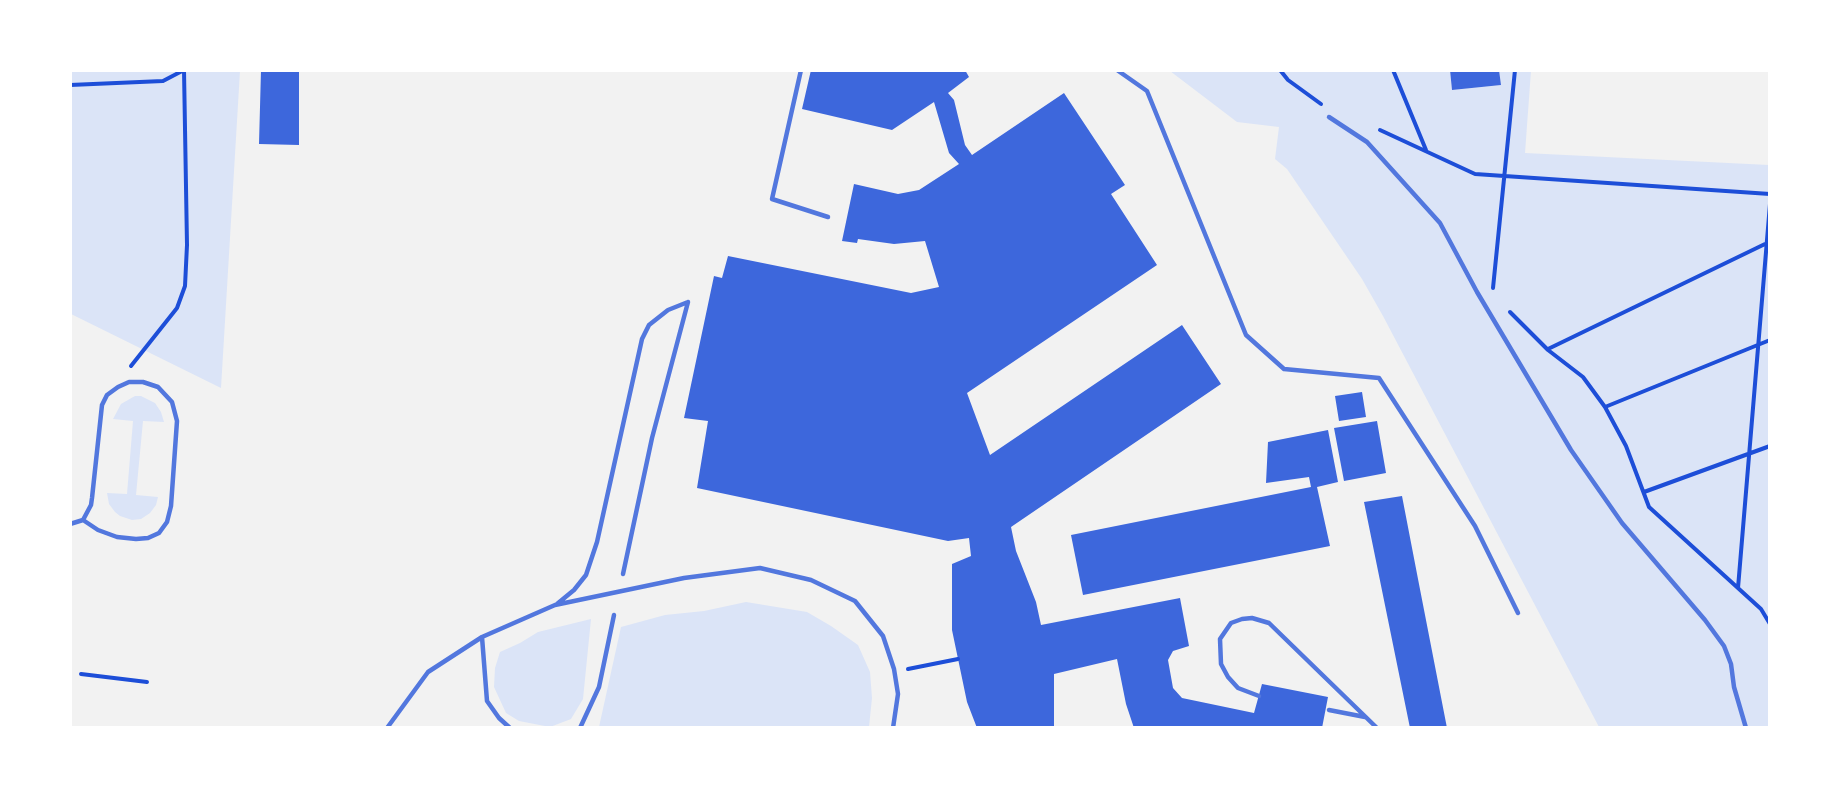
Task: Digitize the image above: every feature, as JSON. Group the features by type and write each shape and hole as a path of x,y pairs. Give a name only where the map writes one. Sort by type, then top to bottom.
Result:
{"lane":[{"path":"801,70 772,199 828,217"},
{"path":"1117,70 1147,92 1246,335 1284,369 1379,378 1475,526 1518,613"},
{"path":"1329,117 1367,142 1440,223 1477,292 1571,450 1622,523 1705,620 1724,646 1731,664 1734,687 1746,728"},
{"path":"555,605 574,590 586,575 597,542 642,339 649,325 668,309 688,302 652,438 623,574"},
{"path":"70,524 83,520 91,505 100,413 107,395 129,382 143,382 158,387 172,402 177,421 171,506 167,522 159,533 148,538 136,539 117,537 98,530 83,520"},
{"path":"387,728 428,672 482,637 555,605 684,578 760,568 811,580 855,602 883,636 894,669 898,694 893,728"},
{"path":"580,728 599,687 614,615"},
{"path":"1259,696 1238,688 1228,677 1221,664 1220,639 1232,623 1242,619 1252,618 1269,623 1377,728"},
{"path":"482,637 488,701 499,718 510,728"},
{"path":"1329,710 1367,718"}],"path":[{"path":"70,85 163,81 184,70 187,245 185,286 177,308 131,366"},
{"path":"1280,70 1288,80 1329,107"},
{"path":"1393,70 1426,151"},
{"path":"1492,294 1515,70"},
{"path":"1372,127 1475,174 1770,194"},
{"path":"1738,588 1770,204"},
{"path":"1548,350 1766,244"},
{"path":"1508,310 1548,350 1583,377 1605,407 1626,446 1649,507 1761,609 1770,624"},
{"path":"1605,407 1770,340"},
{"path":"1644,492 1770,446"},
{"path":"908,679 908,669 958,659"},
{"path":"81,674 147,682"}],"shaded area":[{"path":"70,71 240,71 221,388 71,314"},
{"path":"1170,71 1450,71 1452,90 1501,85 1499,71 1531,71 1525,153 1769,165 1769,727 1599,727 1362,279 1287,169 1275,159 1279,127 1237,122"},
{"path":"135,396 141,396 155,403 164,422 143,421 136,495 158,497 150,513 141,519 132,520 115,512 109,504 107,493 127,494 133,421 113,419 121,404"},
{"path":"746,602 807,612 858,645 870,672 872,698 869,727 599,727 621,627 665,615 704,611"},
{"path":"591,619 583,699 571,719 550,727 519,721 506,713 494,687 495,668 500,652 538,632"}],"building":[{"path":"261,70 299,70 299,145 259,144"},
{"path":"811,70 965,70 969,77 948,93 954,100 965,145 972,155 1064,93 1125,185 1111,194 1157,265 967,393 990,455 1182,325 1221,384 1011,527 1016,551 1036,602 1041,625 1180,598 1189,646 1173,651 1168,660 1173,688 1182,698 1254,713 1262,684 1328,697 1322,728 1134,728 1126,704 1117,659 1054,674 1054,728 977,728 967,702 952,630 952,564 971,556 969,538 948,541 697,488 708,421 684,418 714,276 722,278 728,256 911,293 939,287 925,241 894,244 858,239 857,243 842,241 854,184 898,194 919,190 959,164 949,153 934,102 892,130 802,109"},
{"path":"1450,70 1499,70 1501,85 1452,90"},
{"path":"1362,392 1366,417 1339,421 1335,396"},
{"path":"1377,421 1386,473 1344,481 1334,428"},
{"path":"1328,430 1338,482 1317,487 1330,546 1083,595 1071,535 1311,487 1309,477 1266,483 1268,442"},
{"path":"1402,496 1447,728 1410,728 1364,502"}]}
